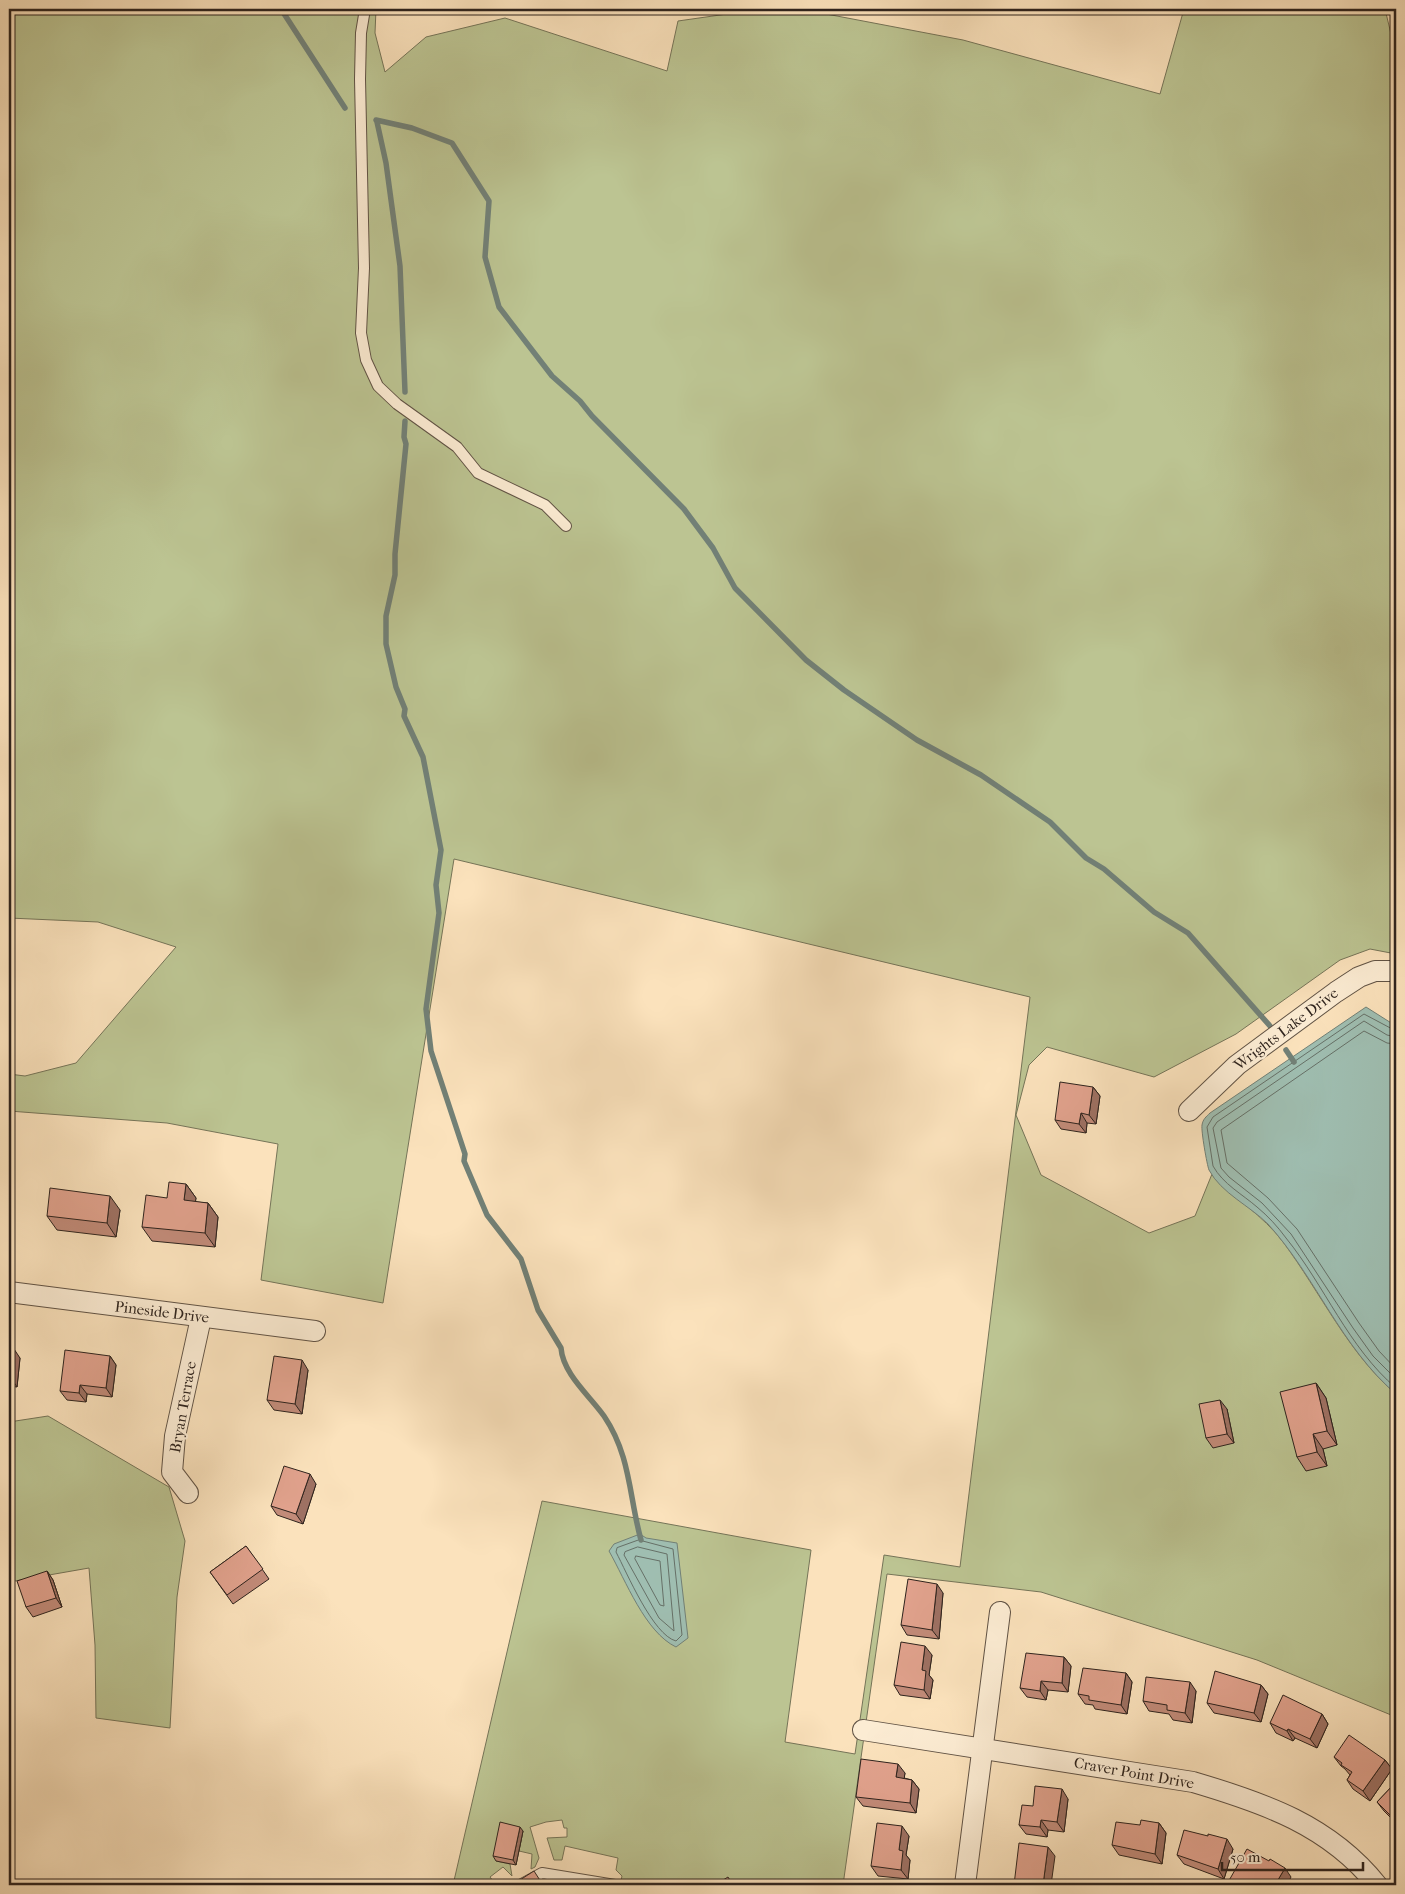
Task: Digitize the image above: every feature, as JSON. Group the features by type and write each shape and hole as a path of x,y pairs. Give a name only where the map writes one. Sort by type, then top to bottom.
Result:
{"street":[{"name":"Wrights Lake Drive","path":"1189,1111 1237,1064 1358,977 1375,971 1396,971"},
{"name":"Pineside Drive","path":"9,1292 201,1318 315,1330"},
{"name":"Bryan Terrace","path":"188,1492 172,1472 175,1436 201,1318"},
{"path":"965,1885 1000,1612"},
{"name":"Craver Point Drive","path":"863,1730 1193,1782 1246,1797 1309,1825 1370,1882"}],"lane":[{"path":"365,9 361,34 360,79 364,268 361,333 366,360 378,386 397,404 457,447 478,473 545,505 566,526"},
{"path":"654,9 671,9"},
{"path":"520,1885 542,1873 615,1884"}],"green space":[{"path":"9,9 376,9 375,33 385,72 426,37 505,18 667,71 678,21 762,9 800,9 963,40 1160,94 1184,9 1385,9 1391,34 1396,35 1396,954 1370,949 1340,960 1236,1034 1154,1077 1047,1047 1029,1065 1016,1115 1041,1175 1149,1233 1195,1216 1212,1174 1275,1232 1297,1261 1363,1360 1396,1394 1396,1717 1257,1660 1041,1592 887,1574 843,1885 620,1885 622,1876 616,1870 618,1858 565,1846 562,1860 554,1860 547,1838 567,1837 567,1828 564,1828 562,1820 530,1827 539,1858 535,1867 531,1869 532,1854 519,1851 523,1831 496,1861 510,1864 512,1876 503,1867 490,1877 496,1885 453,1885 542,1501 811,1550 785,1742 855,1754 884,1555 960,1567 1030,997 454,859 383,1303 261,1280 278,1144 167,1123 9,1111 9,1074 25,1076 76,1063 176,947 98,922 9,918"},
{"path":"48,1416 169,1487 185,1541 177,1597 170,1728 96,1718 95,1645 89,1568 9,1582 9,1422"}],"water":[{"path":"1366,1007 1396,1026 1396,1394 1377,1375 1344,1334 1301,1266 1268,1224 1228,1192 1214,1178 1208,1167 1202,1128 1203,1121 1210,1113"},
{"path":"640,1534 646,1538 677,1543 688,1638 676,1647 665,1640 646,1618 629,1591 609,1551 614,1544"}],"building":[{"path":"1060,1082 1093,1087 1089,1115 1081,1113 1079,1124 1055,1120"},
{"path":"169,1182 186,1184 184,1200 208,1203 205,1233 142,1227 146,1195 167,1198"},
{"path":"50,1188 110,1196 107,1223 47,1216"},
{"path":"9,1348 14,1349 11,1378 9,1377"},
{"path":"65,1350 110,1356 106,1388 80,1385 79,1393 60,1391"},
{"path":"274,1356 302,1360 295,1404 267,1400"},
{"path":"1316,1383 1327,1431 1313,1434 1317,1452 1297,1457 1280,1392"},
{"path":"1220,1400 1227,1434 1206,1438 1199,1404"},
{"path":"284,1466 310,1474 296,1514 271,1506"},
{"path":"246,1546 263,1569 227,1595 210,1572"},
{"path":"47,1571 56,1598 26,1607 17,1581"},
{"path":"908,1579 937,1584 932,1630 901,1625"},
{"path":"901,1642 925,1646 922,1670 926,1671 924,1690 894,1685"},
{"path":"1026,1653 1064,1657 1062,1683 1041,1681 1040,1691 1020,1688"},
{"path":"1083,1668 1126,1673 1121,1705 1089,1700 1089,1696 1078,1694"},
{"path":"1215,1671 1261,1685 1254,1713 1207,1703"},
{"path":"1146,1677 1190,1682 1185,1713 1167,1710 1167,1705 1143,1701"},
{"path":"1283,1695 1322,1714 1310,1739 1270,1723"},
{"path":"1349,1735 1385,1760 1363,1791 1347,1780 1352,1772 1341,1765 1342,1763 1334,1757"},
{"path":"861,1759 898,1764 896,1777 912,1780 910,1803 856,1797"},
{"path":"1396,1782 1396,1814 1394,1811 1390,1815 1377,1802"},
{"path":"1035,1786 1062,1789 1057,1822 1041,1820 1040,1827 1019,1825 1022,1805 1033,1806"},
{"path":"1141,1820 1159,1823 1155,1854 1112,1845 1116,1822 1140,1825"},
{"path":"500,1822 520,1827 513,1860 493,1856"},
{"path":"877,1823 902,1826 899,1850 903,1851 901,1870 871,1866"},
{"path":"1184,1830 1227,1839 1218,1869 1177,1855"},
{"path":"1019,1843 1048,1847 1043,1885 1014,1885"},
{"path":"1247,1849 1285,1868 1275,1885 1227,1884"},
{"path":"534,1871 543,1885 512,1885"},
{"path":"728,1877 733,1885 715,1885"}],"waterway":[{"path":"281,9 345,108"},
{"path":"376,120 412,128 452,143 489,201 485,257 499,307 552,376 580,401 592,416 684,509 713,548 735,588 806,660 844,690 917,740 981,775 1050,822 1086,858 1104,869 1154,912 1188,933 1270,1026"},
{"path":"377,122 386,163 400,266 405,392"},
{"path":"405,421 404,437 406,444 395,554 395,575 386,616 386,644 396,687 405,709 404,716 423,757 441,850 436,885 439,913 426,1009 431,1051 465,1154 464,1161 487,1215 521,1259 538,1310 561,1348 563,1358 572,1376 604,1416 613,1431 624,1461 641,1540"},
{"path":"1286,1050 1294,1062"}]}
